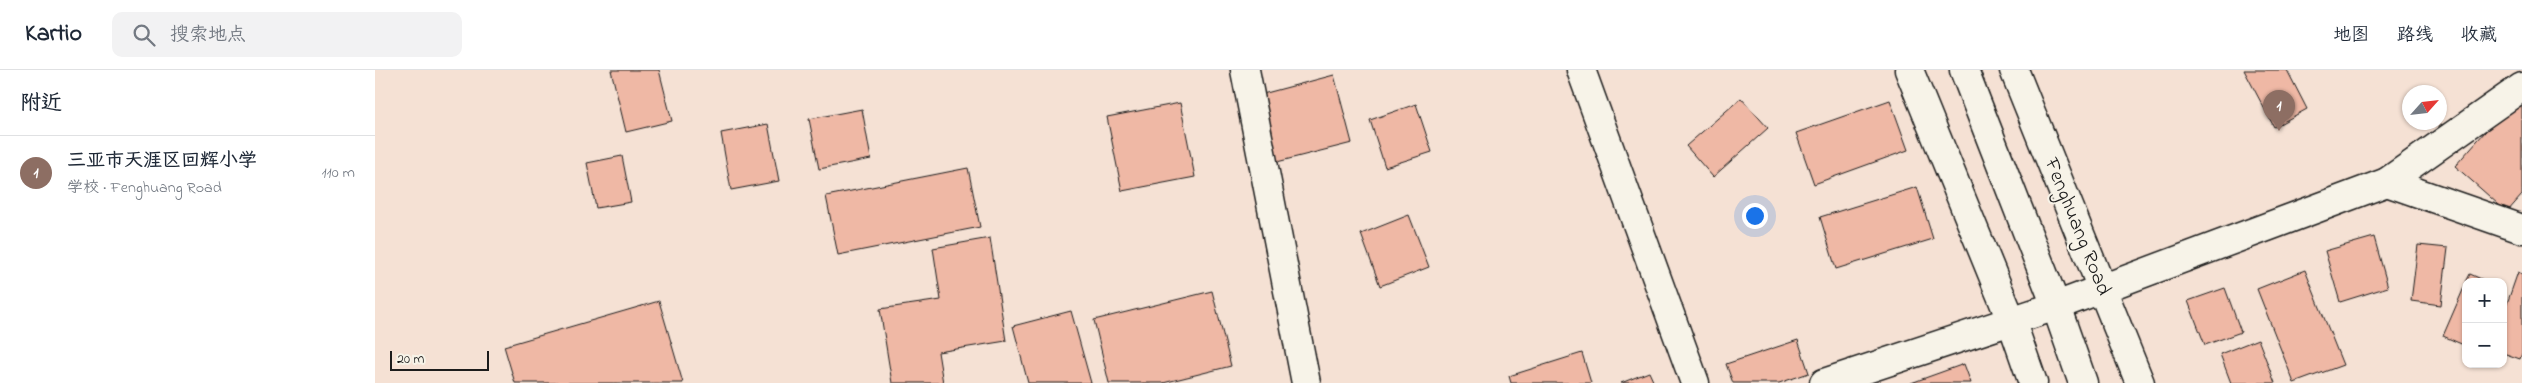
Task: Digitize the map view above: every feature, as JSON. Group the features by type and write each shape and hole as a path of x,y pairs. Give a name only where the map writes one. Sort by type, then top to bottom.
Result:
{"main road":[{"path":"1245,70 1306,383"},
{"path":"1581,70 1695,383"},
{"path":"1909,70 2011,320 2033,383"},
{"path":"1964,70 2056,306 2083,383"},
{"name":"Fenghuang Road","path":"2014,70 2140,383"},
{"path":"1824,383 2056,306 2387,182 2522,87"},
{"path":"2387,182 2522,229"}],"building":[{"path":"611,70 659,70 672,121 626,132"},
{"path":"2244,70 2287,70 2307,109 2274,127"},
{"path":"1334,75 1352,143 1273,163 1255,96"},
{"path":"2522,90 2522,195 2507,212 2455,166"},
{"path":"1741,98 1768,128 1713,177 1686,146"},
{"path":"1890,100 1908,150 1814,184 1796,133"},
{"path":"1180,103 1195,177 1122,191 1107,117"},
{"path":"1416,104 1432,152 1385,167 1370,120"},
{"path":"862,109 871,159 819,169 809,119"},
{"path":"768,124 779,181 731,190 721,133"},
{"path":"622,156 631,202 596,208 587,163"},
{"path":"968,168 980,227 838,255 826,196"},
{"path":"1917,187 1933,239 1836,269 1820,217"},
{"path":"1409,215 1429,267 1380,286 1361,234"},
{"path":"2374,237 2388,287 2340,302 2325,251"},
{"path":"990,238 1006,341 938,352 943,383 892,383 880,309 941,300 933,248"},
{"path":"2418,245 2448,248 2441,305 2411,301"},
{"path":"2305,270 2343,365 2294,383 2257,289"},
{"path":"2518,272 2522,274 2522,353 2520,359 2507,354 2507,304"},
{"path":"2470,274 2479,278 2468,278"},
{"path":"2225,288 2241,332 2205,345 2188,301"},
{"path":"1212,291 1231,366 1163,383 1109,383 1094,320"},
{"path":"2462,292 2462,344 2443,336"},
{"path":"659,301 683,383 515,383 504,346"},
{"path":"1071,311 1091,383 1028,383 1013,326"},
{"path":"2258,339 2275,383 2231,383 2220,354"},
{"path":"1798,340 1809,373 1779,383 1733,383 1726,364"},
{"path":"1582,353 1591,383 1511,383 1509,376"},
{"path":"1964,364 1971,383 1911,383"},
{"path":"1649,372 1654,383 1621,383"}],"place":[{"name":"三亚市天涯区回辉小学","path":"2279,131"}]}
